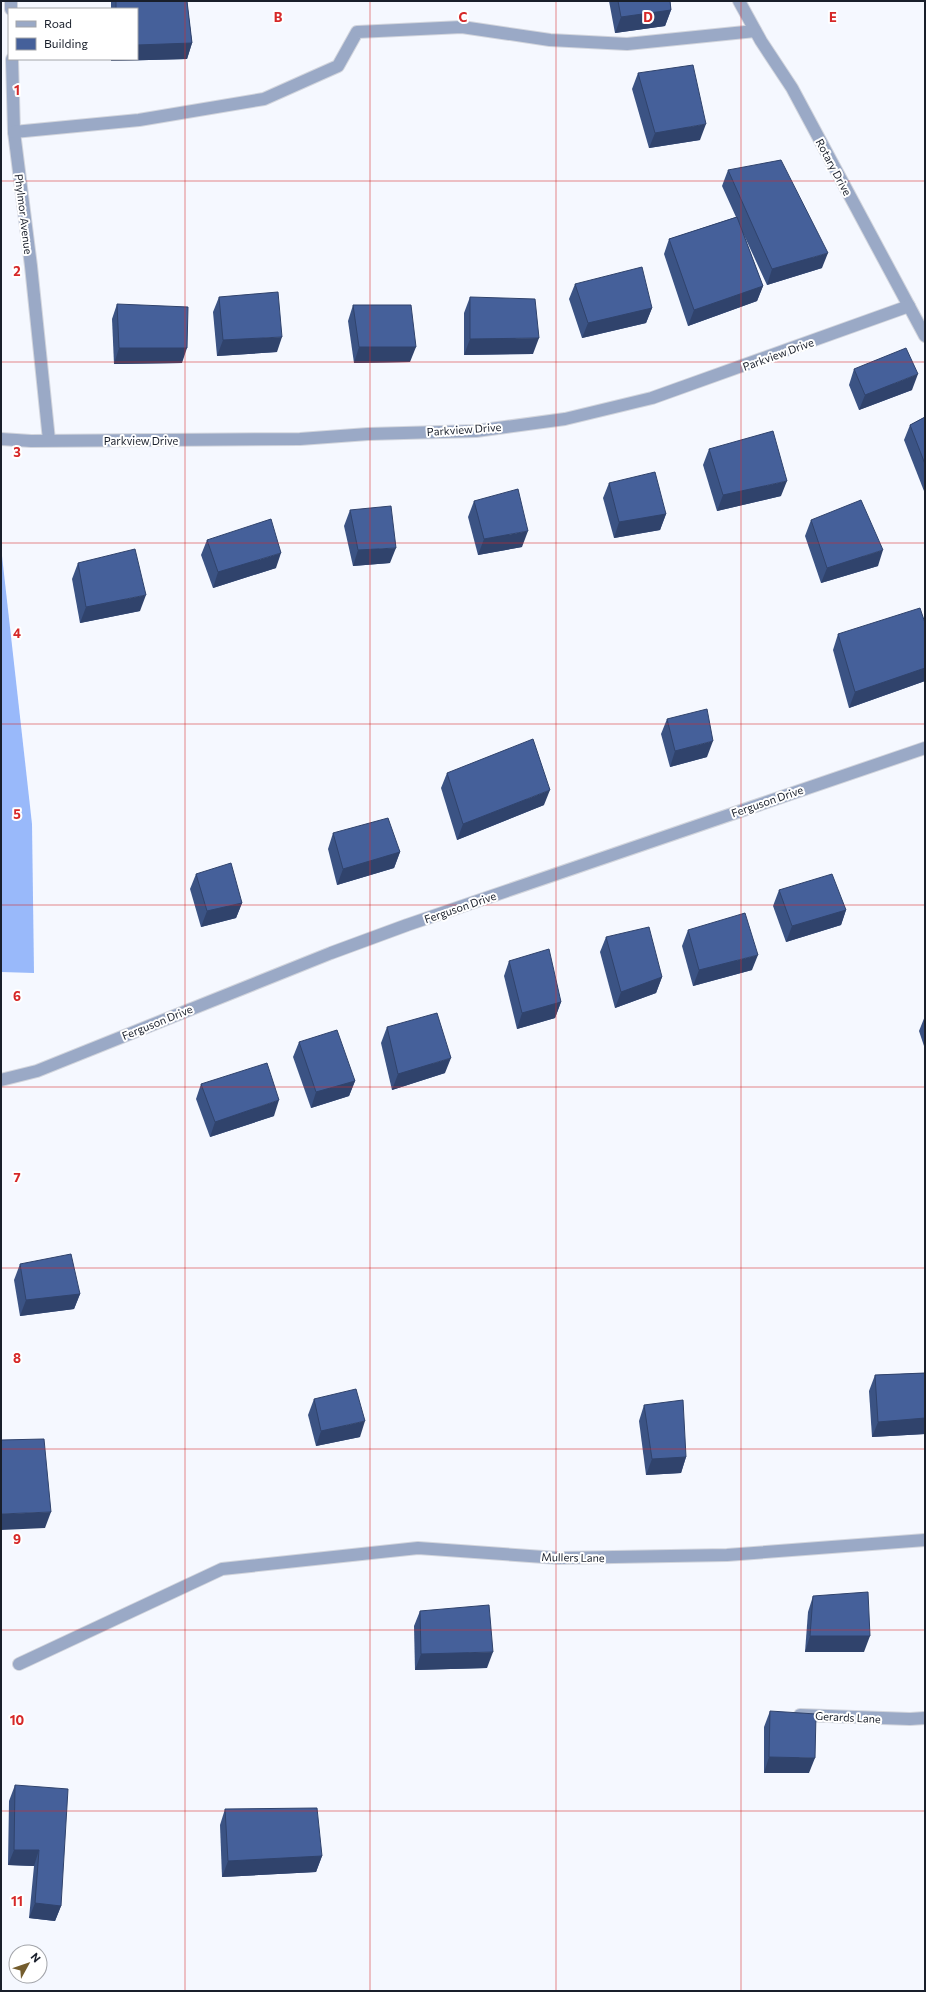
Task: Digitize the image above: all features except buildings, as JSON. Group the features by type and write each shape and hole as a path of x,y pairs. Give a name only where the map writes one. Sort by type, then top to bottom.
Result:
{"street":[{"name":"Rotary Drive","path":"739,1 755,31 792,88 925,336"},
{"path":"14,132 139,120 264,99 338,66 357,32 462,27 550,40 627,44 755,31"},
{"name":"Phylmor Avenue","path":"12,60 14,132 31,266 49,440"},
{"name":"Parkview Drive","path":"1,439 300,439 368,434 476,430 565,419 652,398 757,362 909,306"},
{"name":"Ferguson Drive","path":"1,1080 37,1071 331,953 407,925 925,748"},
{"name":"Mullers Lane","path":"18,1664 222,1569 418,1548 558,1558 727,1555 925,1540"},
{"name":"Gerards Lane","path":"786,1714 910,1719 925,1718"}],"shaded area":[{"path":"1,547 32,824 34,973 1,972"}]}
